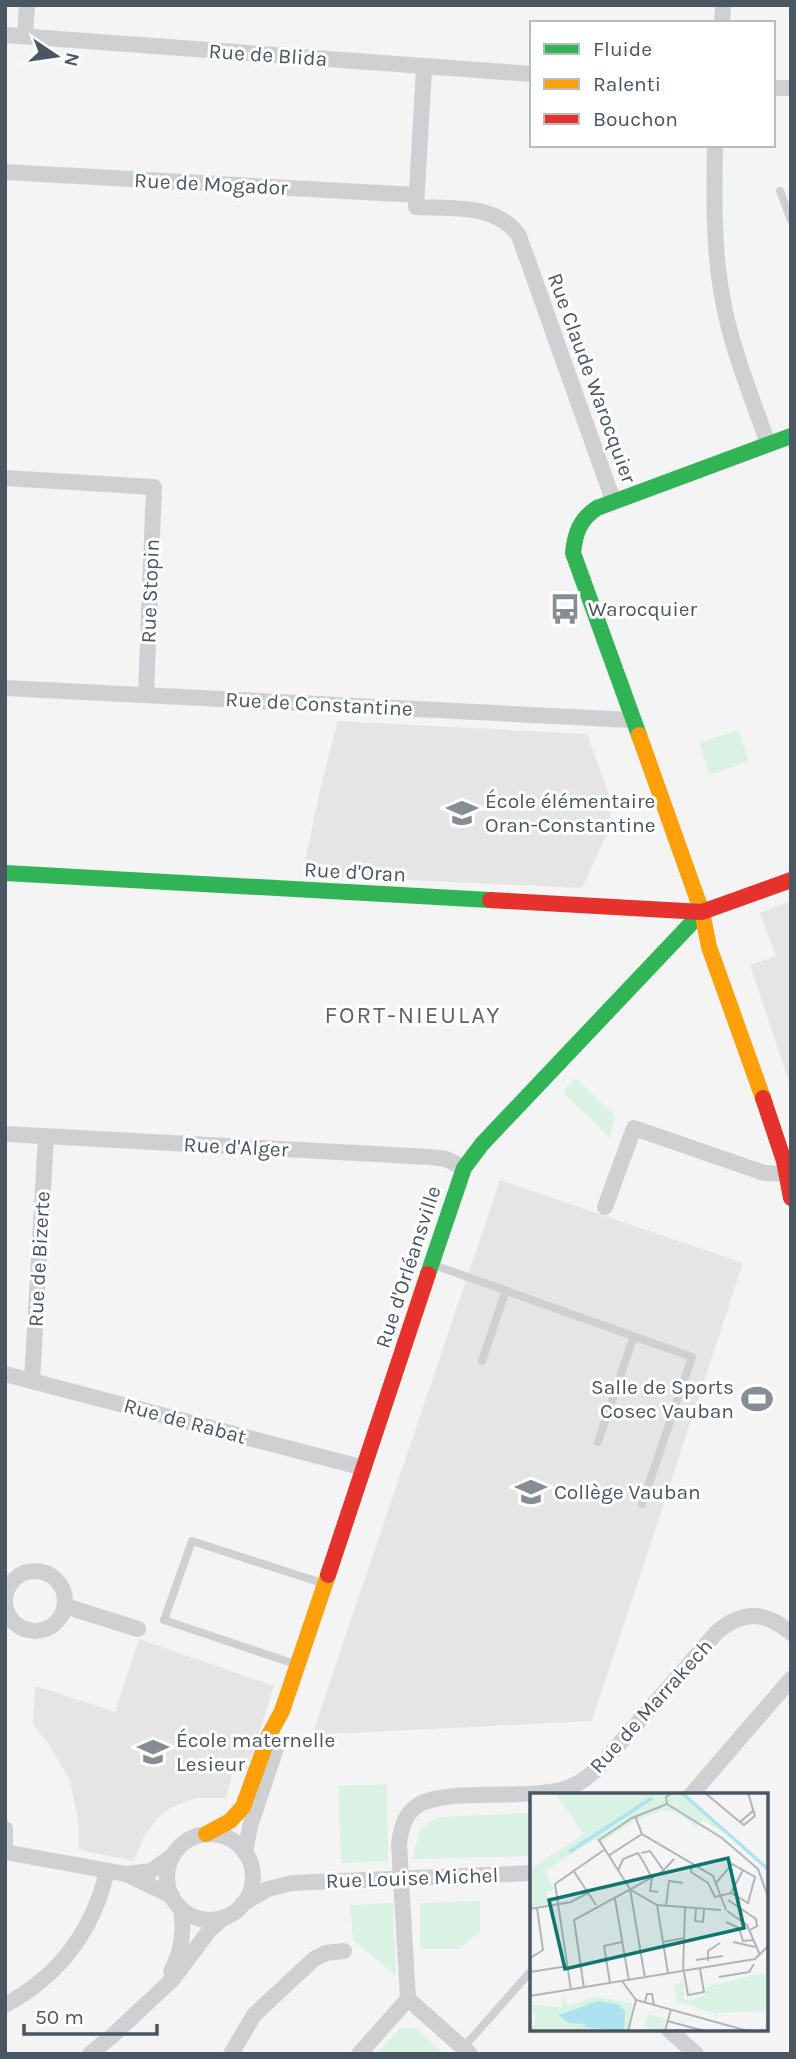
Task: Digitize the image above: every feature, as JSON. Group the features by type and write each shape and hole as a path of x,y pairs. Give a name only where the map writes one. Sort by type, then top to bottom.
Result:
{"street":[{"path":"25,36 26,5"},
{"name":"Rue de Blida","path":"5,35 530,74"},
{"path":"416,195 424,68"},
{"path":"715,147 714,232 723,300 734,346 768,444"},
{"name":"Rue de Mogador","path":"5,172 416,195"},
{"name":"Rue Claude Warocquier","path":"416,195 416,207 487,212 507,221 519,236 613,500 587,514 580,522 573,553 702,912 709,947 789,1173 791,1198"},
{"path":"613,500 791,436"},
{"name":"Rue Stopin","path":"5,478 154,487 146,695"},
{"name":"Rue de Constantine","path":"5,688 632,720"},
{"name":"Rue d'Oran","path":"5,873 702,912"},
{"path":"702,912 791,880"},
{"name":"Rue d'Orléansville","path":"206,1834 230,1821 243,1807 269,1735 282,1711 464,1168 482,1144 702,912"},
{"path":"605,1207 634,1128 764,1173 789,1173"},
{"name":"Rue d'Alger","path":"5,1134 430,1157 446,1159 464,1168"},
{"name":"Rue de Bizerte","path":"32,1381 46,1136"},
{"name":"Rue de Rabat","path":"5,1374 364,1468"},
{"path":"65,1606 138,1629"},
{"name":"Rue de Marrakech","path":"544,1793 580,1783 599,1768 727,1623 747,1616 759,1616 778,1622 791,1633"},
{"path":"693,1793 791,1679"},
{"name":"Rue d'Orléansville","path":"248,1858 249,1832 277,1744 282,1711"},
{"name":"Rue de Marrakech","path":"401,1879 400,1833 403,1823 415,1807 434,1799 530,1794"},
{"path":"5,1829 5,1844"},
{"path":"5,1852 126,1874 151,1871 172,1856 186,1841 206,1834 228,1838 248,1858 251,1887 242,1904 209,1931 173,1979 90,2054"},
{"path":"149,2001 180,1953 183,1925 167,1876 172,1856"},
{"name":"Rue Louise Michel","path":"248,1858 269,1877 292,1884"},
{"path":"5,2006 41,1982 71,1953 93,1914 107,1871"},
{"name":"Rue Louise Michel","path":"242,1904 268,1889 292,1884 530,1873"},
{"path":"126,1874 176,1902 189,1914 204,1919 224,1917"},
{"path":"359,2054 408,1999 401,1879"},
{"path":"231,2054 254,2015 303,1968 320,1955 344,1951"},
{"path":"408,1999 467,2051"},
{"path":"670,2031 696,2054"}],"lane":[{"path":"780,191 791,220"},
{"path":"432,1264 692,1357 642,1504"},
{"path":"482,1361 506,1290"},
{"path":"597,1442 634,1336"},
{"path":"298,1665 164,1620 192,1541 325,1584"},
{"path":"467,2051 530,1972"}],"shaded area":[{"name":"École élémentaire Oran-Constantine","path":"338,721 587,734 611,800 610,827 582,888 302,875"},
{"path":"791,901 791,1088 750,965 776,956 760,913"},
{"name":"Collège Vauban","path":"500,1180 743,1263 592,1721 312,1735"},
{"name":"École maternelle Lesieur","path":"139,1639 274,1686 250,1761 239,1761 235,1764 226,1798 196,1798 172,1807 159,1817 145,1834 134,1861 79,1850 79,1824 70,1781 48,1743 33,1724 35,1686 115,1712"}],"green space":[{"path":"738,730 749,761 710,775 699,743"},
{"path":"576,1078 615,1116 610,1138 563,1092"},
{"path":"387,1784 388,1861 341,1863 338,1786"},
{"path":"530,1813 530,1856 412,1859 421,1828 439,1817"},
{"path":"480,1901 480,1931 459,1949 420,1949 420,1903"},
{"path":"393,1903 396,1976 353,1940 350,1905"},
{"path":"400,2028 415,2028 444,2054 377,2054"}],"traffic: fast":[{"path":"639,735 573,553 579,527 597,508 791,436"},
{"path":"5,873 490,900"},
{"path":"428,1274 464,1168 482,1144 702,912"}],"traffic: slow":[{"path":"639,735 702,912 709,947 763,1098"},
{"path":"206,1834 230,1821 243,1807 269,1735 282,1711 328,1575"}],"traffic: jam":[{"path":"490,900 702,912 791,880"},
{"path":"763,1098 784,1161 791,1198"},
{"path":"328,1575 428,1274"}],"place":[{"name":"Warocquier","path":"565,609"},
{"name":"École élémentaire Oran-Constantine","path":"462,813"},
{"name":"Salle de Sports Cosec Vauban","path":"757,1399"},
{"name":"Collège Vauban","path":"531,1492"},
{"name":"École maternelle Lesieur","path":"153,1752"}],"district":[{"name":"FORT-NIEULAY","path":"413,1015"}]}
